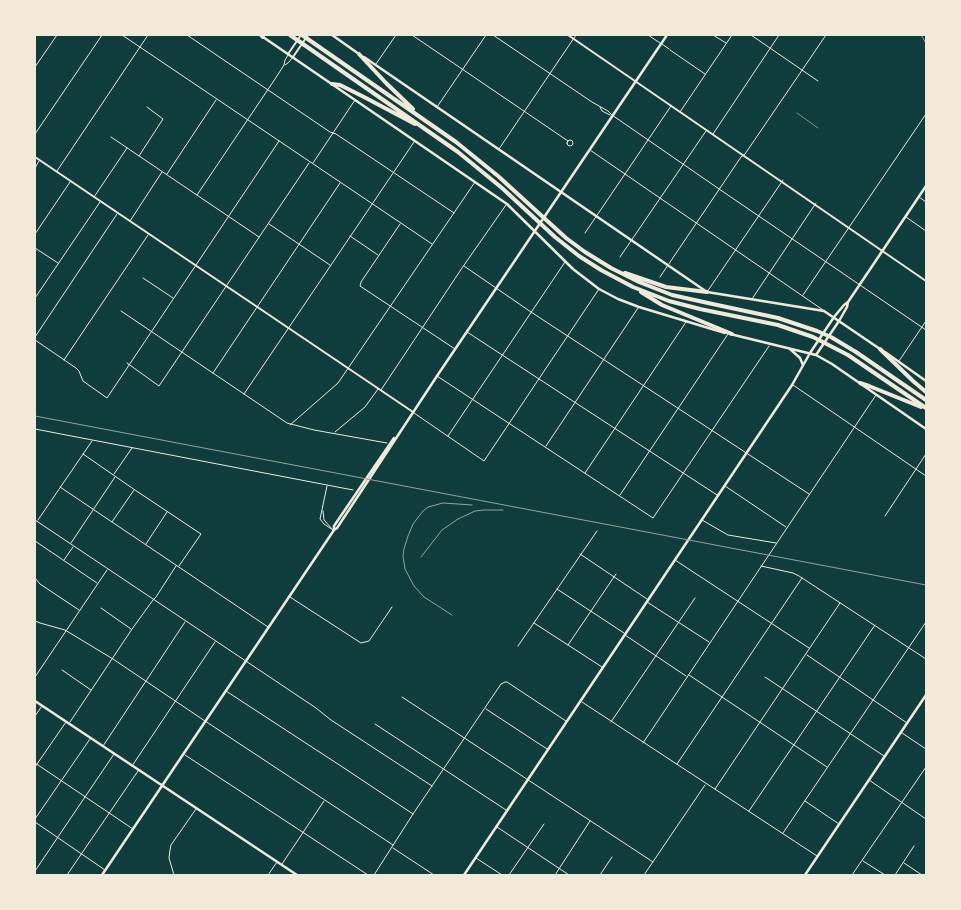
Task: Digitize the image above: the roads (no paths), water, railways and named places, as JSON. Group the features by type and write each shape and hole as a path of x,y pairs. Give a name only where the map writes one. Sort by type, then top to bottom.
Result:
{"highway":[{"path":"290,35 458,152 486,174 568,248 601,270 662,305 730,334"},
{"path":"301,35 456,142 482,162 566,238 611,268 672,295 778,318 817,331 856,352 926,400"},
{"path":"359,54 422,118"},
{"path":"332,84 340,85 428,130"},
{"path":"611,268 659,285 706,292"},
{"path":"633,287 682,305 778,324 808,334 848,355 926,408"},
{"path":"880,349 912,382 926,392"},
{"path":"860,383 926,408"}],"main road":[{"path":"332,35 706,292 824,311 926,381"},
{"path":"102,875 268,627 337,528 466,331 667,35"},
{"path":"262,36 507,204 582,276 599,289 638,307 686,322 816,355 926,429"},
{"path":"464,875 718,496 834,317 860,286 926,186"},
{"path":"816,355 839,321 848,302"},
{"path":"789,348 800,358 803,364"},
{"path":"805,875 926,695"},
{"path":"35,700 297,875"}],"street":[{"path":"35,67 56,35"},
{"path":"35,134 102,35"},
{"path":"122,35 432,244"},
{"path":"56,172 148,35"},
{"path":"187,35 454,213"},
{"path":"197,195 268,90 301,35"},
{"path":"284,65 293,57 308,35"},
{"path":"376,65 396,35"},
{"path":"412,35 568,141"},
{"path":"437,107 486,35"},
{"path":"493,35 599,107 606,114 612,115 926,330"},
{"path":"568,35 926,281"},
{"path":"498,150 576,35"},
{"path":"648,35 706,74"},
{"path":"713,35 726,44"},
{"path":"680,112 732,35"},
{"path":"751,35 818,81"},
{"path":"712,134 779,35"},
{"path":"660,276 826,35"},
{"path":"167,174 217,99"},
{"path":"128,364 159,386 259,237 355,100"},
{"path":"585,233 671,106"},
{"path":"138,156 163,119 147,108"},
{"path":"803,296 926,114"},
{"path":"620,257 706,130"},
{"path":"111,137 259,237"},
{"path":"35,340 79,371 83,381 106,398 279,141"},
{"path":"244,394 414,141"},
{"path":"94,198 127,148"},
{"path":"589,150 824,311"},
{"path":"35,157 484,460 599,289"},
{"path":"35,168 40,160"},
{"path":"130,222 162,172"},
{"path":"706,292 782,181"},
{"path":"35,234 71,182"},
{"path":"290,425 336,386 475,182"},
{"path":"213,374 341,183"},
{"path":"919,197 926,202"},
{"path":"35,298 100,202"},
{"path":"334,433 365,407 379,389 507,204"},
{"path":"751,300 816,204"},
{"path":"35,337 117,213"},
{"path":"906,217 926,231"},
{"path":"401,223 378,255 360,285 455,349"},
{"path":"268,224 330,266"},
{"path":"64,360 148,234"},
{"path":"350,236 378,255"},
{"path":"35,248 58,264"},
{"path":"448,436 566,261"},
{"path":"464,266 809,494"},
{"path":"143,278 173,298"},
{"path":"545,447 638,307"},
{"path":"121,311 290,425 387,443"},
{"path":"899,361 926,321"},
{"path":"585,473 686,322"},
{"path":"466,331 718,496"},
{"path":"619,496 730,334"},
{"path":"437,376 653,518 771,344"},
{"path":"792,384 926,476"},
{"path":"643,742 876,395"},
{"path":"35,430 353,490"},
{"path":"92,440 36,521 432,786"},
{"path":"70,544 132,448"},
{"path":"35,768 36,764 92,690 152,600 201,534 83,454"},
{"path":"885,516 926,454"},
{"path":"327,485 320,514 321,521 325,526 334,530"},
{"path":"724,486 787,527"},
{"path":"60,487 268,627"},
{"path":"112,523 134,490"},
{"path":"145,545 168,512"},
{"path":"702,520 728,535 776,543"},
{"path":"518,646 597,531"},
{"path":"35,541 98,583"},
{"path":"64,560 74,546"},
{"path":"580,554 709,642"},
{"path":"675,560 810,649"},
{"path":"760,566 793,573 802,578 926,659"},
{"path":"35,675 107,569"},
{"path":"568,645 616,574"},
{"path":"35,578 40,584 79,611"},
{"path":"676,765 802,578"},
{"path":"557,589 828,768"},
{"path":"289,596 361,643 369,641 392,607"},
{"path":"611,722 695,598"},
{"path":"714,790 840,603"},
{"path":"101,608 132,629"},
{"path":"35,621 66,630 113,659 434,875"},
{"path":"102,746 186,622"},
{"path":"783,834 926,622"},
{"path":"534,623 602,668"},
{"path":"749,812 875,625"},
{"path":"132,766 215,642"},
{"path":"806,654 907,723"},
{"path":"62,670 92,690"},
{"path":"765,677 884,757"},
{"path":"374,875 503,682 507,682 566,722"},
{"path":"226,691 413,814"},
{"path":"402,697 653,862"},
{"path":"580,701 817,856"},
{"path":"35,716 42,706"},
{"path":"485,709 548,750"},
{"path":"375,724 507,811"},
{"path":"901,732 926,749"},
{"path":"35,819 90,738"},
{"path":"35,871 114,754"},
{"path":"184,754 368,875"},
{"path":"36,764 133,829"},
{"path":"852,875 926,767"},
{"path":"68,875 138,770"},
{"path":"869,780 926,819"},
{"path":"644,875 706,784"},
{"path":"281,865 325,800"},
{"path":"805,801 839,824"},
{"path":"174,875 169,858 170,850 196,809"},
{"path":"555,875 591,820"},
{"path":"35,822 105,871"},
{"path":"509,875 544,824"},
{"path":"496,826 569,875"},
{"path":"895,875 914,846"},
{"path":"476,857 502,875"},
{"path":"600,875 612,857"},
{"path":"862,860 885,875"},
{"path":"268,875 277,862"},
{"path":"904,862 922,875"}],"lane":[{"path":"796,113 818,128"}],"railway":[{"path":"921,35 926,43"},
{"path":"35,416 926,585"},
{"path":"452,615 424,597 414,586 405,569 404,549 413,524 428,507 443,503 472,505"},
{"path":"421,557 442,530 458,519 475,511 503,510"}]}
